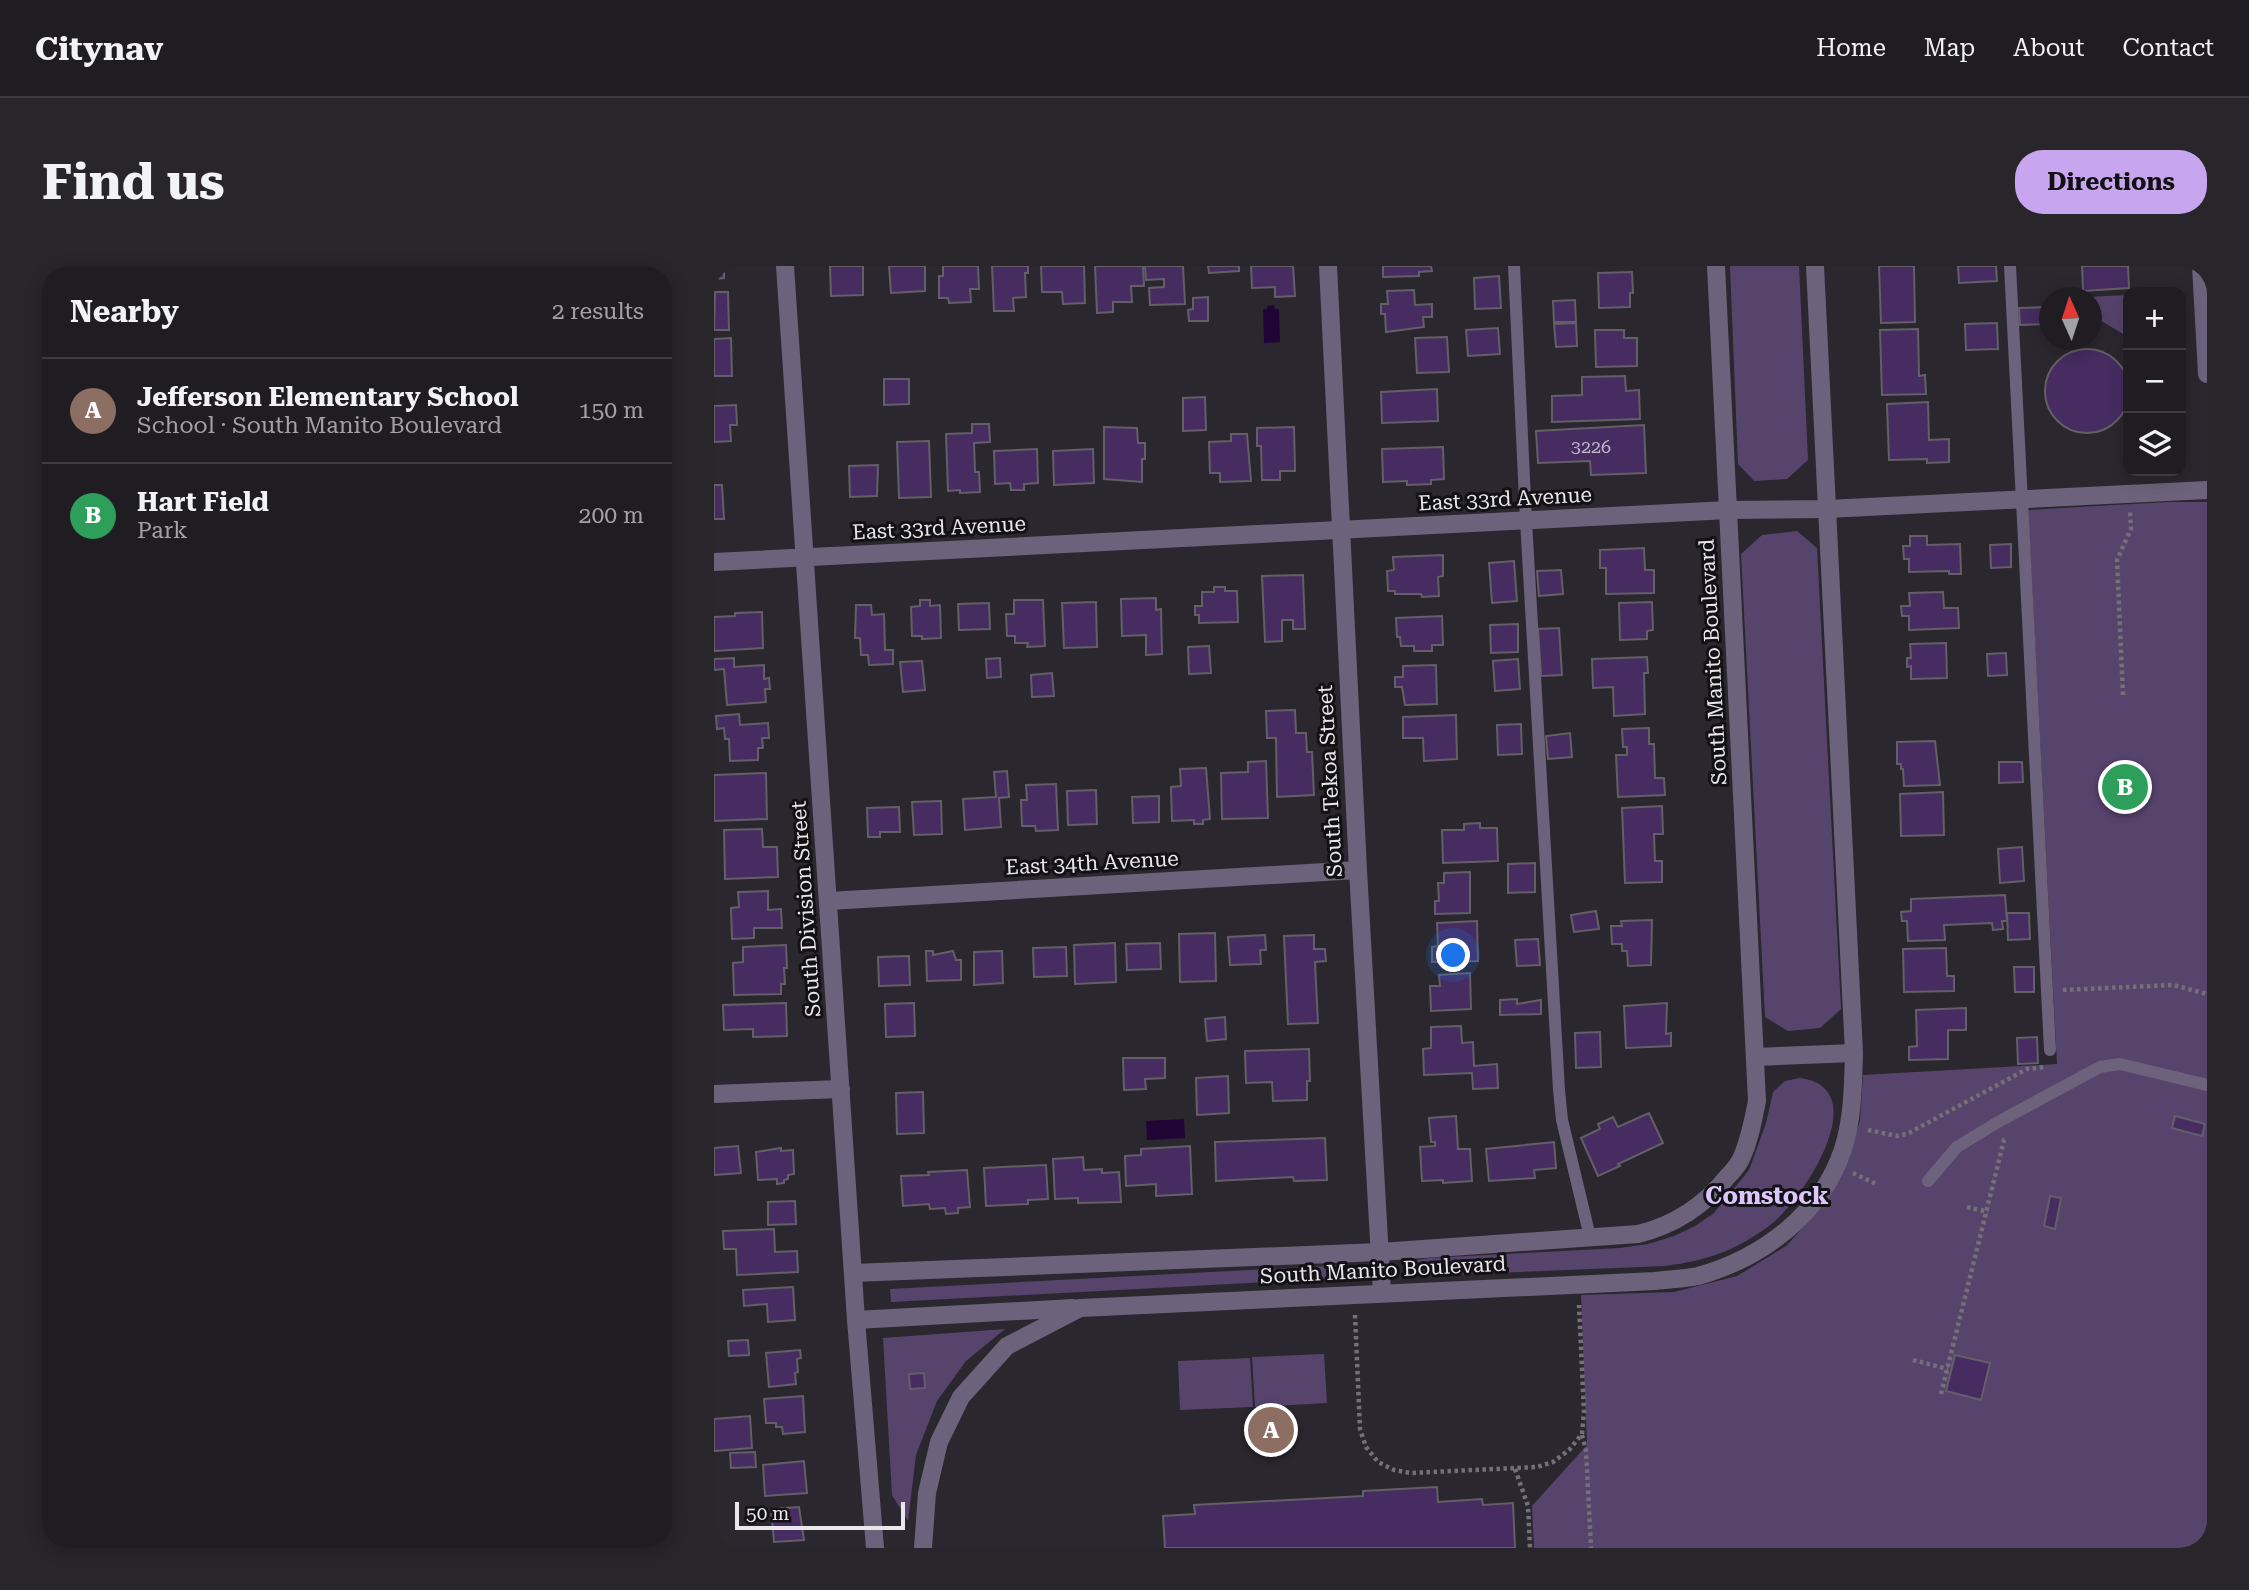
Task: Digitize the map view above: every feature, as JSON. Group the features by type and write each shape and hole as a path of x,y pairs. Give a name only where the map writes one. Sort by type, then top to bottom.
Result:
{"street":[{"name":"South Division Street","path":"785,266 856,1320 875,1548"},
{"name":"South Tekoa Street","path":"1328,266 1382,1293"},
{"name":"South Manito Boulevard","path":"853,1273 1380,1252 1638,1234 1661,1229 1696,1209 1720,1187 1741,1161 1752,1131 1757,1101 1716,266"},
{"name":"South Manito Boulevard","path":"923,1548 927,1493 939,1442 961,1397 1007,1346 1080,1308 1696,1277 1735,1264 1762,1250 1788,1231 1829,1178 1843,1150 1852,1111 1854,1053 1815,266"},
{"path":"2201,266 2207,374"},
{"name":"East 33rd Avenue","path":"714,562 1728,510 1827,509 2207,490"},
{"name":"East 34th Avenue","path":"829,901 1358,870"},
{"path":"1756,1057 1854,1053"},
{"path":"714,1094 841,1089"},
{"path":"856,1320 1080,1308"}],"lane":[{"path":"1514,266 1559,1090 1562,1120 1590,1237"},
{"path":"2010,266 2050,1049"},
{"path":"1927,1181 1957,1147 2100,1067 2120,1064 2207,1086"}],"path":[{"path":"2123,695 2117,560 2131,529 2130,511"},
{"path":"1941,1394 2004,1140 2015,1135"},
{"path":"1852,1173 1876,1184"},
{"path":"1967,1207 1988,1212"},
{"path":"1579,1305 1584,1412 1582,1434 1586,1450 1591,1548"},
{"path":"1355,1315 1360,1429 1366,1447 1378,1461 1394,1470 1411,1473 1537,1467 1553,1462 1569,1450 1582,1434"},
{"path":"1913,1360 1948,1370"},
{"path":"1515,1469 1528,1506 1530,1548"}],"shaded area":[{"path":"1730,266 1799,266 1808,460 1787,479 1754,481 1738,464"},
{"path":"2123,295 2123,334 2102,322 2102,296"},
{"path":"1274,305 1275,309 1279,309 1280,342 1264,343 1263,309"},
{"path":"2207,502 2207,1548 1534,1548 1532,1506 1587,1445 1581,1295 1674,1292 1737,1276 1786,1246 1824,1205 1843,1171 1860,1120 1863,1075 2057,1064 2028,510"},
{"path":"1797,531 1817,548 1841,1009 1820,1028 1788,1031 1765,1017 1741,554 1762,535"},
{"path":"1800,1078 1822,1086 1832,1102 1833,1123 1826,1147 1814,1171 1783,1213 1744,1242 1707,1258 1665,1266 1424,1276 1415,1273 1413,1266 1417,1260 1428,1258 1620,1248 1648,1244 1695,1226 1714,1213 1749,1170 1766,1123 1773,1092 1785,1081"},
{"path":"1184,1119 1185,1138 1147,1140 1146,1121"},
{"path":"1344,1265 1345,1278 891,1302 890,1289"},
{"path":"1005,1329 966,1361 937,1401 916,1455 908,1521 892,1495 883,1338"},
{"path":"1324,1354 1327,1403 1255,1407 1252,1357"},
{"path":"1250,1358 1253,1407 1180,1410 1178,1361"}],"building":[{"path":"714,266 724,266 724,278 714,279"},
{"path":"830,266 863,266 863,295 831,296"},
{"path":"889,266 925,266 925,291 891,293"},
{"path":"943,266 978,266 979,289 970,289 971,302 949,303 948,298 939,298 939,276 943,276"},
{"path":"992,266 1028,266 1028,273 1025,273 1026,297 1013,298 1014,311 994,311"},
{"path":"1041,266 1084,266 1085,303 1063,304 1062,292 1042,292"},
{"path":"1095,266 1143,266 1144,286 1131,286 1132,302 1113,302 1113,312 1097,313"},
{"path":"1145,266 1183,266 1185,304 1150,305 1149,288 1164,287 1164,279 1146,280"},
{"path":"1208,266 1239,266 1239,271 1209,273"},
{"path":"1251,266 1293,266 1295,296 1275,297 1275,287 1252,288"},
{"path":"1383,266 1431,266 1432,271 1419,272 1419,276 1383,277"},
{"path":"1879,266 1914,266 1915,322 1881,323"},
{"path":"1958,266 1996,266 1997,281 1959,283"},
{"path":"2082,266 2128,266 2129,287 2102,290 2102,287 2083,287"},
{"path":"1632,272 1633,293 1630,293 1630,307 1599,308 1598,273"},
{"path":"1499,276 1501,308 1475,309 1474,278"},
{"path":"1414,290 1415,305 1432,304 1432,317 1423,317 1424,327 1386,332 1385,314 1381,314 1381,304 1388,304 1387,291"},
{"path":"715,292 728,292 729,330 714,330"},
{"path":"1208,297 1208,321 1189,321 1188,310 1193,309 1193,298"},
{"path":"1575,300 1576,322 1554,322 1553,301"},
{"path":"2039,307 2039,324 2020,325 2019,308"},
{"path":"1576,323 1577,346 1556,347 1554,324"},
{"path":"1997,323 1998,349 1966,350 1965,324"},
{"path":"1498,328 1500,354 1468,356 1466,330"},
{"path":"1918,329 1919,376 1925,375 1926,394 1882,395 1880,330"},
{"path":"1595,330 1624,330 1624,338 1637,338 1637,366 1596,367"},
{"path":"1447,337 1449,372 1417,373 1415,338"},
{"path":"731,338 732,376 714,376 714,339"},
{"path":"2095,350 2110,356 2122,368 2123,412 2117,421 2103,430 2087,433 2071,430 2057,421 2048,407 2045,391 2048,375 2057,361 2071,352"},
{"path":"1625,376 1626,391 1639,390 1640,419 1552,422 1552,396 1582,395 1582,377"},
{"path":"884,379 909,379 909,404 884,405"},
{"path":"1437,389 1438,421 1382,423 1381,392"},
{"path":"1205,397 1206,430 1183,431 1183,398"},
{"path":"1928,402 1929,440 1949,439 1949,462 1927,463 1927,459 1889,460 1887,404"},
{"path":"736,405 737,425 730,425 731,441 714,442 714,406"},
{"path":"972,424 989,424 990,442 974,443 975,472 979,472 980,492 948,491 946,434 972,433"},
{"path":"1644,425 1646,473 1591,475 1590,461 1538,463 1536,431"},
{"path":"1104,427 1137,428 1138,443 1145,443 1142,482 1104,479"},
{"path":"1294,427 1295,471 1280,471 1280,480 1262,480 1261,446 1257,446 1257,428"},
{"path":"1231,434 1247,434 1251,481 1220,482 1220,473 1210,473 1209,442 1231,441"},
{"path":"929,441 931,497 899,498 897,442"},
{"path":"1443,447 1444,479 1431,480 1431,484 1383,482 1382,449"},
{"path":"1037,449 1038,483 1024,484 1024,490 1011,490 1010,483 995,484 994,451"},
{"path":"1093,449 1094,483 1054,485 1053,451"},
{"path":"878,465 877,496 850,497 849,466"},
{"path":"714,485 722,485 724,519 714,519"},
{"path":"1910,536 1927,536 1927,545 1960,544 1961,574 1949,574 1949,571 1909,572 1909,559 1904,559 1903,546 1910,546"},
{"path":"2011,544 2011,567 1991,568 1990,545"},
{"path":"1644,548 1645,570 1654,570 1654,593 1606,594 1606,568 1600,568 1600,550"},
{"path":"1443,555 1443,576 1438,577 1439,596 1422,597 1421,594 1395,594 1395,591 1388,591 1387,571 1394,570 1393,557"},
{"path":"1514,561 1517,601 1492,603 1489,563"},
{"path":"1561,570 1563,594 1539,596 1537,571"},
{"path":"1303,575 1305,629 1293,629 1293,620 1282,620 1282,641 1265,642 1262,576"},
{"path":"1214,587 1237,591 1238,622 1199,623 1195,606 1202,606 1202,592 1214,592"},
{"path":"1943,592 1944,608 1958,608 1959,628 1909,630 1909,616 1902,616 1901,606 1910,606 1909,593"},
{"path":"1156,598 1156,610 1161,609 1162,654 1146,655 1146,635 1122,636 1121,599"},
{"path":"920,600 930,600 930,606 940,605 941,638 922,639 922,636 912,636 911,607 920,606"},
{"path":"1014,600 1043,600 1045,646 1027,647 1028,643 1015,643 1015,636 1007,636 1006,614 1014,614"},
{"path":"1096,602 1097,647 1064,648 1062,603"},
{"path":"1652,602 1653,630 1647,631 1647,639 1620,640 1619,603"},
{"path":"989,603 990,629 959,630 958,604"},
{"path":"856,605 871,605 872,615 884,614 885,650 893,650 893,664 869,665 868,655 861,655 860,638 855,638"},
{"path":"762,612 763,648 714,651 714,617"},
{"path":"1442,616 1443,645 1432,645 1432,651 1414,651 1414,646 1401,646 1400,637 1397,637 1396,618"},
{"path":"1518,624 1518,652 1491,653 1490,625"},
{"path":"1559,628 1562,675 1541,676 1538,629"},
{"path":"1946,643 1947,678 1911,679 1911,666 1907,667 1907,658 1911,658 1910,644"},
{"path":"1209,646 1211,673 1189,674 1188,647"},
{"path":"2006,653 2007,675 1988,676 1987,654"},
{"path":"1647,657 1648,673 1644,673 1645,714 1614,716 1613,687 1593,688 1592,659"},
{"path":"734,658 734,667 764,665 764,679 769,678 770,689 765,689 766,702 727,705 724,669 714,670 714,659"},
{"path":"1000,658 1001,677 987,678 986,659"},
{"path":"1518,659 1520,689 1495,691 1493,661"},
{"path":"922,661 925,690 903,692 900,662"},
{"path":"1436,665 1437,704 1405,705 1402,687 1395,687 1395,677 1403,677 1403,666"},
{"path":"1052,673 1054,696 1032,697 1031,675"},
{"path":"1295,710 1296,733 1306,733 1307,752 1312,752 1314,795 1277,797 1276,738 1267,738 1266,711"},
{"path":"739,714 740,725 768,723 769,738 762,738 763,748 758,748 758,760 730,761 729,739 725,739 724,728 717,729 716,716"},
{"path":"1456,715 1457,759 1424,761 1423,738 1403,738 1403,717"},
{"path":"1521,724 1522,754 1498,755 1497,725"},
{"path":"1649,728 1649,744 1654,744 1655,778 1664,778 1665,795 1618,797 1616,755 1627,755 1627,747 1623,747 1622,729"},
{"path":"1570,733 1572,757 1548,759 1546,736"},
{"path":"1935,741 1940,785 1904,786 1903,769 1901,764 1897,764 1897,742"},
{"path":"1266,761 1268,818 1222,819 1221,773 1248,772 1248,762"},
{"path":"1999,762 2022,762 2023,782 1999,783"},
{"path":"1206,768 1210,819 1203,820 1203,824 1194,824 1194,820 1172,821 1171,787 1181,786 1180,769"},
{"path":"1007,771 1009,797 999,798 1001,827 965,830 963,799 996,797 994,772"},
{"path":"766,773 767,819 714,821 714,775"},
{"path":"1056,784 1058,830 1036,831 1035,826 1022,826 1021,800 1027,800 1026,785"},
{"path":"1096,790 1097,824 1068,825 1067,791"},
{"path":"1943,792 1944,835 1901,836 1900,794"},
{"path":"1159,796 1159,822 1133,823 1132,797"},
{"path":"941,801 942,834 914,835 912,802"},
{"path":"1662,806 1663,834 1654,834 1655,861 1662,861 1662,882 1625,883 1622,808"},
{"path":"899,807 900,832 880,832 880,837 868,837 867,808"},
{"path":"1480,823 1480,828 1497,828 1498,861 1443,863 1442,830 1464,830 1464,824"},
{"path":"762,829 763,847 777,847 778,877 725,879 724,830"},
{"path":"2022,847 2024,881 2000,883 1998,849"},
{"path":"1535,863 1535,892 1508,893 1508,864"},
{"path":"1470,872 1470,913 1435,914 1435,901 1439,901 1438,883 1444,883 1444,873"},
{"path":"768,891 768,910 781,909 782,928 754,928 754,938 732,939 731,908 739,907 738,892"},
{"path":"2005,895 2007,921 2002,921 2003,929 1993,930 1992,923 1944,925 1945,940 1908,941 1907,921 1902,921 1901,912 1911,911 1911,899"},
{"path":"1596,911 1599,929 1574,932 1571,915"},
{"path":"2007,913 2029,913 2030,939 2008,940"},
{"path":"1652,920 1651,965 1628,966 1627,951 1622,951 1622,944 1612,944 1611,926 1622,926 1621,921"},
{"path":"1477,921 1478,961 1432,962 1432,947 1438,946 1437,923"},
{"path":"1215,933 1216,981 1180,982 1179,934"},
{"path":"1265,935 1266,950 1260,950 1261,964 1230,965 1228,937"},
{"path":"1314,935 1314,949 1325,949 1326,961 1315,962 1318,1023 1288,1024 1284,936"},
{"path":"1538,939 1540,965 1517,966 1515,940"},
{"path":"1115,943 1116,982 1075,984 1074,945"},
{"path":"1160,943 1161,969 1127,970 1126,944"},
{"path":"786,945 787,968 784,968 785,984 781,984 781,994 734,995 733,963 743,962 743,947"},
{"path":"1066,947 1067,976 1034,977 1033,948"},
{"path":"1946,948 1947,976 1954,976 1954,991 1904,992 1903,949"},
{"path":"926,951 933,951 933,955 953,951 956,960 961,960 961,980 927,981"},
{"path":"1002,951 1003,983 974,985 974,952"},
{"path":"909,956 910,985 879,986 878,957"},
{"path":"2014,967 2034,967 2034,992 2015,992"},
{"path":"1470,973 1471,1009 1431,1011 1430,986 1440,986 1439,975"},
{"path":"1517,999 1517,1004 1541,1000 1541,1014 1500,1015 1500,1000"},
{"path":"786,1003 787,1036 753,1037 753,1029 724,1030 723,1005"},
{"path":"914,1003 915,1036 886,1037 885,1004"},
{"path":"1667,1003 1666,1034 1671,1033 1671,1046 1626,1048 1624,1006"},
{"path":"1966,1008 1966,1030 1948,1030 1948,1059 1909,1060 1909,1047 1917,1046 1916,1010"},
{"path":"1225,1017 1226,1039 1207,1041 1205,1019"},
{"path":"1461,1026 1462,1043 1473,1042 1474,1066 1497,1064 1498,1088 1473,1089 1472,1073 1424,1075 1423,1049 1431,1048 1431,1027"},
{"path":"1600,1032 1601,1067 1576,1068 1575,1033"},
{"path":"2037,1037 2038,1063 2018,1064 2017,1038"},
{"path":"1309,1049 1310,1081 1307,1081 1307,1100 1273,1101 1272,1082 1246,1083 1245,1051"},
{"path":"1123,1058 1165,1058 1165,1078 1145,1079 1146,1089 1124,1090"},
{"path":"1228,1076 1229,1113 1197,1115 1196,1078"},
{"path":"923,1092 924,1133 897,1134 896,1093"},
{"path":"1649,1113 1663,1143 1598,1176 1581,1138 1600,1129 1598,1124 1613,1117 1618,1127"},
{"path":"1456,1116 1458,1149 1470,1149 1472,1181 1422,1181 1420,1147 1435,1146 1435,1142 1431,1142 1429,1118"},
{"path":"2175,1116 2205,1124 2202,1136 2172,1128"},
{"path":"1325,1138 1327,1180 1294,1181 1293,1177 1216,1181 1215,1142"},
{"path":"1554,1142 1556,1168 1534,1170 1535,1178 1489,1181 1486,1149"},
{"path":"738,1146 741,1173 714,1175 714,1148"},
{"path":"1190,1146 1192,1194 1156,1196 1156,1184 1126,1186 1125,1156 1141,1155 1141,1149"},
{"path":"781,1148 781,1151 793,1150 794,1174 788,1175 784,1183 777,1184 777,1179 758,1180 756,1152"},
{"path":"1083,1157 1084,1170 1119,1172 1121,1202 1078,1203 1078,1198 1055,1199 1053,1159"},
{"path":"1046,1165 1048,1199 1028,1200 1028,1204 986,1206 984,1168"},
{"path":"967,1170 970,1207 958,1208 958,1213 946,1214 945,1208 930,1209 929,1204 903,1206 901,1176"},
{"path":"2050,1196 2061,1198 2055,1229 2044,1226"},
{"path":"795,1201 796,1224 768,1225 768,1202"},
{"path":"774,1229 775,1252 797,1251 798,1272 737,1275 736,1249 724,1249 723,1231"},
{"path":"793,1287 795,1320 768,1322 767,1304 744,1306 743,1290"},
{"path":"748,1340 749,1355 729,1356 728,1341"},
{"path":"800,1350 801,1358 797,1359 798,1372 795,1373 796,1384 769,1387 766,1353"},
{"path":"1955,1355 1990,1363 1981,1400 1946,1391"},
{"path":"924,1373 925,1388 910,1389 909,1374"},
{"path":"803,1396 805,1432 783,1434 782,1427 776,1427 776,1423 766,1423 764,1399"},
{"path":"750,1416 752,1448 714,1451 714,1419"},
{"path":"755,1452 756,1467 731,1468 730,1453"},
{"path":"804,1461 807,1493 765,1496 763,1465"},
{"path":"1437,1487 1438,1502 1482,1499 1483,1505 1513,1503 1515,1548 1165,1548 1163,1516 1195,1514 1194,1505 1363,1496 1363,1491"},
{"path":"799,1507 804,1540 774,1542 771,1509"}],"place":[{"name":"Hart Field","path":"2125,787"},
{"name":"Jefferson Elementary School","path":"1271,1430"}],"district":[{"name":"Comstock","path":"1767,1196"}]}
